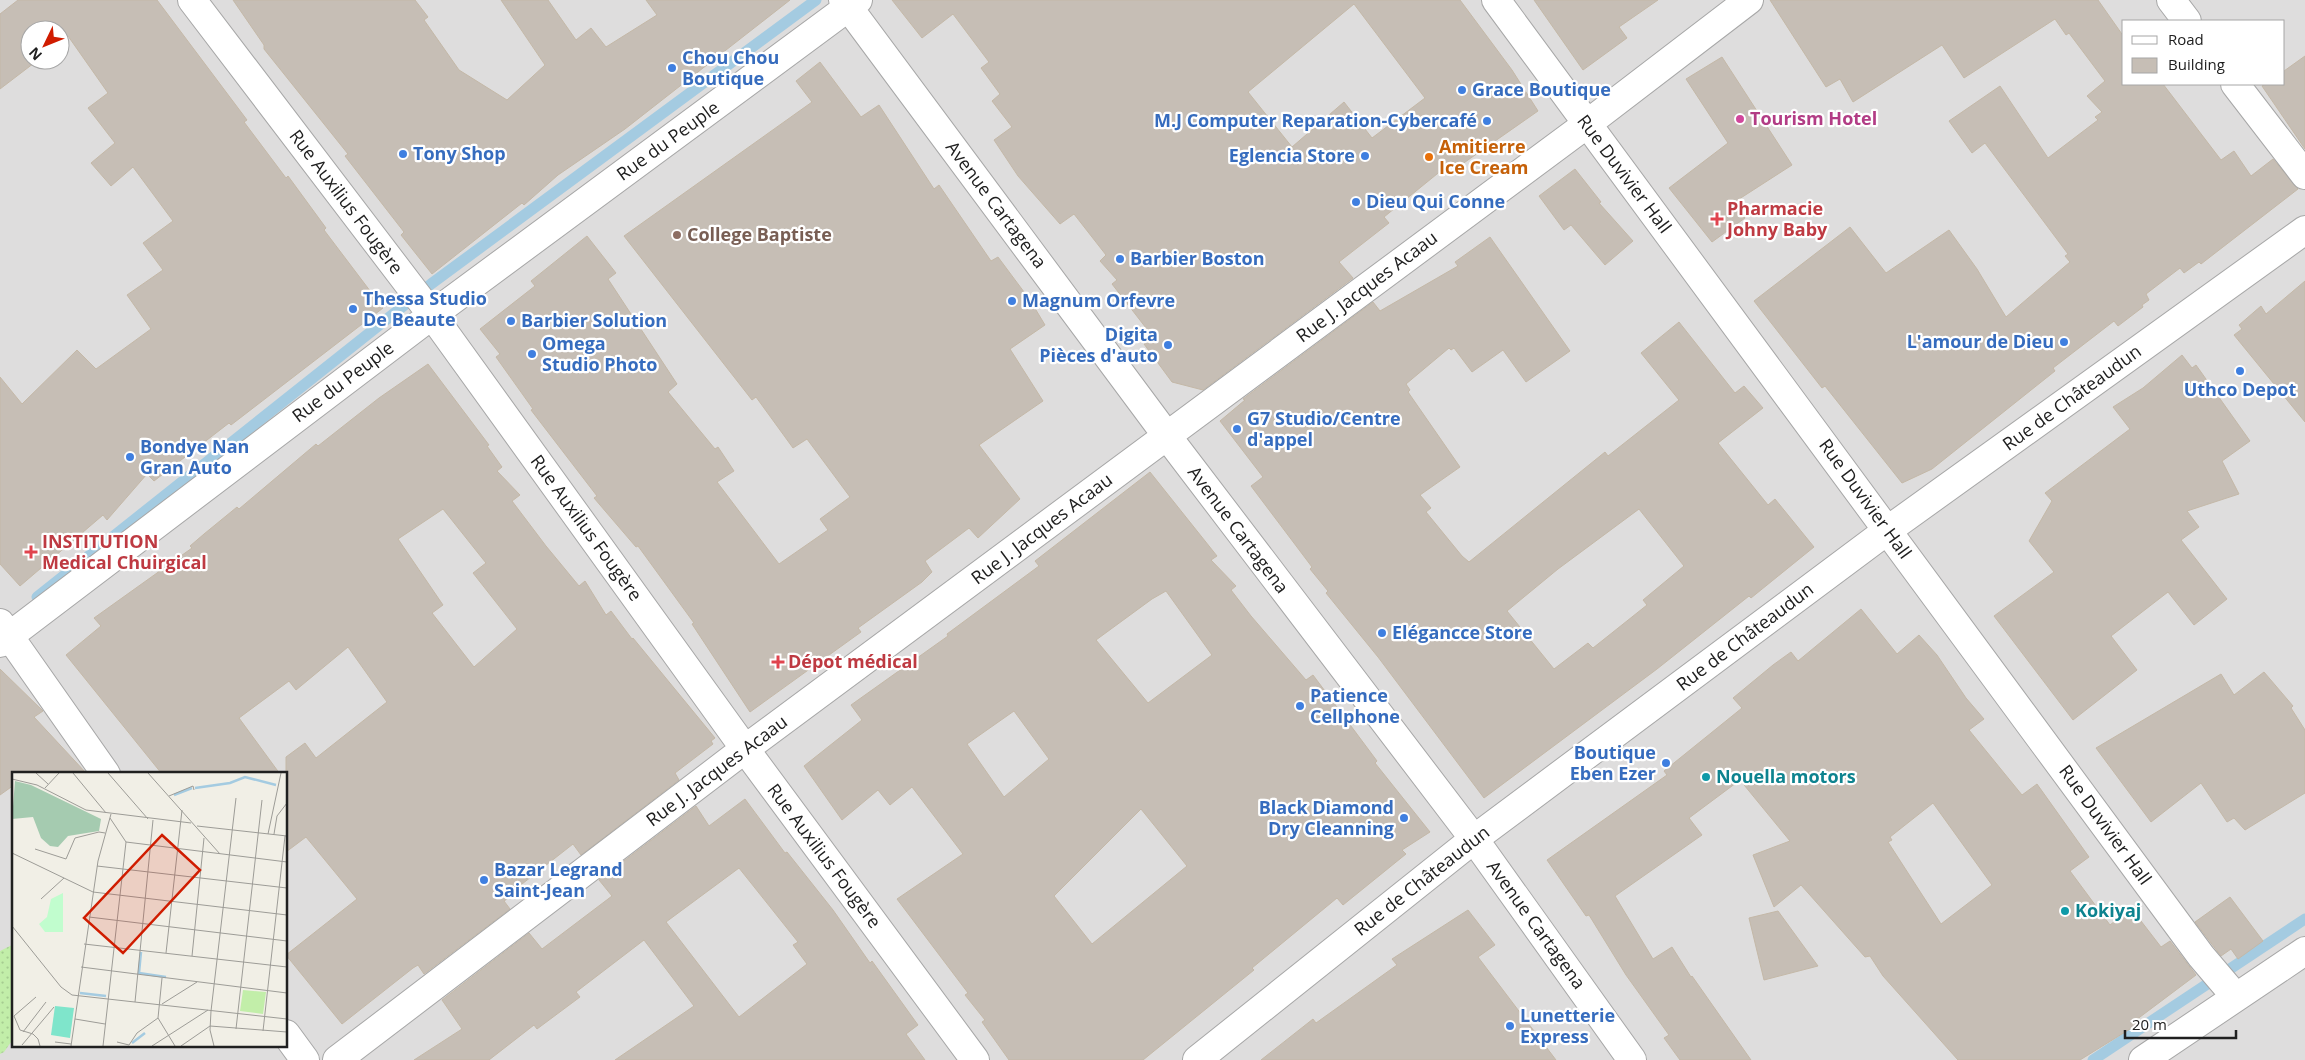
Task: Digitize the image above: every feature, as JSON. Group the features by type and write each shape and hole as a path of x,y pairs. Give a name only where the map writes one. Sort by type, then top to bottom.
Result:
{"street":[{"name":"Rue Auxilius Fougère","path":"192,0 432,315 745,749 975,1060"},
{"name":"Rue Duvivier Hall","path":"1496,0 2195,948 2235,996"},
{"name":"Rue J. Jacques Acaau","path":"337,1060 745,749 1587,124 1749,0"},
{"path":"2171,0 2186,20"},
{"name":"Rue du Peuple","path":"3,634 850,2"},
{"name":"Avenue Cartagena","path":"850,2 1167,436 1474,839 1632,1060"},
{"path":"2236,85 2305,175"},
{"name":"Rue de Châteaudun","path":"1197,1060 1474,839 1888,530 2305,230"},
{"path":"3,634 105,772"},
{"path":"2143,1060 2235,996 2305,951"},
{"path":"288,1037 304,1060"}],"shaded area":[{"path":"0,0 2305,0 2305,1060 0,1060"}],"green space":[{"path":"12,945 12,1041 4,1052 0,1054 0,951"}],"building":[{"path":"18,0 157,0 247,120 244,122 286,178 288,176 326,228 324,230 383,308 231,425 229,423 154,481 147,474 107,520 103,515 20,586 0,564 0,377 22,404 77,350 96,369 151,329 127,295 163,270 143,243 173,221 133,167 111,186 91,163 115,143 88,108 108,93 70,39 70,20 20,20 20,70 25,70 0,89 0,14"},
{"path":"233,0 415,0 428,17 424,20 459,70 507,100 545,65 501,0 548,0 576,40 591,28 606,47 657,15 646,0 790,0 625,129 558,175 524,205 522,203 432,274 401,235 404,232 345,156 348,154 264,49 264,45"},
{"path":"892,0 1460,0 1512,70 1538,111 1458,167 1453,161 1384,217 1389,223 1339,262 1353,278 1203,390 1172,382 1144,344 1153,337 1112,284 1117,280 1100,261 1106,255 1074,214 1060,224 1018,176 994,140 1012,127 992,101 1000,94 981,68 989,62 953,14 922,38","holes":["1354,4 1425,98 1372,138 1344,102 1292,147 1248,92"]},
{"path":"1534,0 1658,0 1619,27 1627,38 1583,70"},
{"path":"1770,0 2098,0 2122,34 2122,85 2164,85 2221,160 2234,151 2251,176 2273,159 2298,189 2201,264 2199,262 2184,273 2180,268 2146,294 2149,300 2142,305 2143,307 2118,326 2114,321 2053,368 2055,371 1932,469 1902,483 1825,386 1822,388 1754,301 1850,227 1886,273 1949,230 1977,269 2006,317 2070,262 2065,256 2068,254 1985,143 1972,153 1949,121 2000,86 2048,158 2098,120 2095,117 2102,112 2087,96 2105,81 2069,33 2066,35 2055,19 1964,78 1942,45 1853,102 1840,79 1826,87"},
{"path":"2305,56 2305,149 2262,86 2285,85 2285,70"},
{"path":"1722,57 1792,165 1733,203 1745,218 1712,242 1669,188 1728,143 1686,79"},
{"path":"820,62 861,117 879,105 934,189 939,185 991,261 998,257 1030,300 1045,325 1010,349 1043,401 979,445 1020,499 978,538 969,528 925,561 932,572 922,582 858,628 861,632 750,712 692,624 694,623 638,546 636,547 594,498 597,496 531,410 533,409 496,357 500,354 480,329 535,286 531,281 587,236 616,273 608,279 677,384 668,392 715,449 718,447 734,471 717,482 779,564 828,530 820,519 850,497 807,439 793,448 756,397 752,400 624,236 812,102 796,81"},
{"path":"1575,169 1601,202 1599,203 1633,241 1605,265 1571,225 1564,230 1539,196"},
{"path":"1490,237 1570,351 1526,382 1503,350 1472,372 1454,348 1451,350 1449,348 1406,384 1410,390 1408,392 1460,467 1420,495 1431,508 1426,512 1469,562 1605,452 1608,456 1679,400 1641,353 1679,322 1735,393 1744,386 1763,408 1718,443 1768,505 1775,499 1814,547 1751,598 1749,596 1657,669 1484,798 1378,657 1326,593 1328,591 1310,569 1312,567 1251,486 1263,477 1220,421 1245,400 1243,399 1373,302 1380,311 1458,266 1455,262","holes":["1639,509 1684,566 1643,600 1647,605 1593,648 1588,643 1554,669 1507,611 1558,569"]},
{"path":"2305,281 2305,422 2234,335 2242,329 2239,325 2261,306 2266,314"},
{"path":"2182,355 2192,368 2196,365 2250,441 2222,461 2239,494 2187,511 2199,527 2181,540 2227,599 2194,625 2168,592 2111,636 2137,670 2073,720 1994,616 2054,572 2029,541 2052,501 2045,493 2130,429 2113,407 2143,388"},
{"path":"428,364 489,445 487,446 502,467 497,471 520,495 512,501 546,546 579,586 585,581 606,615 611,611 715,738 711,741 713,744 675,773 679,780 581,855 573,844 508,895 510,897 504,901 510,909 424,974 418,965 413,968 342,1024 288,957 288,953 357,899 306,837 288,850 288,772 286,772 286,757 305,743 316,758 387,702 348,647 296,690 289,681 239,718 279,772 160,772 66,655 101,626 94,618 192,548 190,546 237,507 239,509 316,444 318,446 379,398","holes":["443,509 486,563 473,573 517,629 474,667 432,613 443,605 398,539"]},
{"path":"1150,472 1217,556 1211,560 1236,586 1231,590 1251,616 1306,680 1313,675 1377,761 1375,763 1430,832 1402,850 1406,854 1343,905 1337,898 1252,968 1254,970 1143,1060 1009,1060 982,1022 985,1020 965,995 968,993 897,899 963,854 912,787 890,805 878,790 842,820 804,766 862,720 851,705 948,636 947,634 1039,566 1035,561","holes":["1166,591 1212,655 1148,703 1096,640","1014,711 1049,759 1004,797 967,744","1141,809 1187,866 1092,944 1054,896"]},
{"path":"1861,609 1897,654 1919,635 1937,655 1966,698 1984,719 1969,730 2022,795 2037,784 2089,857 2070,871 2110,925 2131,908 2161,947 2170,941 2196,975 2136,1020 2138,1024 2080,1060 1958,1060 1883,976 1870,956 1865,957 1801,885 1774,907 1753,855 1790,841 1740,780 1689,818 1702,835 1615,896 1653,959 1672,947 1691,977 1751,1060 1680,1060 1664,1038 1669,1035 1626,975 1589,915 1586,916 1547,860 1667,775 1664,771 1742,708 1733,698 1773,665 1791,652 1798,661","holes":["1933,803 1992,885 1941,924 1888,842 1892,840 1890,837"]},
{"path":"0,669 43,711 34,717 85,772 12,772 12,786 0,795"},
{"path":"2264,672 2293,706 2291,708 2305,730 2305,793 2245,830 2234,818 2227,822 2201,783 2151,822 2096,748 2221,674 2234,695"},
{"path":"745,799 785,853 787,852 833,910 870,963 872,961 918,1025 906,1034 925,1060 615,1060 694,1006 644,940 576,992 580,997 537,1029 534,1025 489,1060 414,1060 462,1029 442,1000 529,933 542,949 612,896 599,880 696,806 709,826","holes":["739,868 798,942 793,945 807,964 739,1017 666,922"]},
{"path":"2230,897 2263,941 2238,959 2231,949 2221,956 2195,922"},
{"path":"1468,910 1495,945 1478,957 1556,1060 1261,1060 1313,1019 1316,1023 1397,965 1392,959"},
{"path":"1778,911 1818,966 1764,980 1749,918"}],"waterway":[{"path":"37,597 431,284 816,0"},
{"path":"2093,1060 2305,919"}],"place":[{"name":"Chou Chou Boutique","path":"672,68"},
{"name":"Grace Boutique","path":"1462,90"},
{"name":"Tourism Hotel","path":"1740,119"},
{"name":"M.J Computer Reparation-Cybercafé","path":"1487,121"},
{"name":"Tony Shop","path":"403,154"},
{"name":"Eglencia Store","path":"1365,156"},
{"name":"Amitierre Ice Cream","path":"1429,157"},
{"name":"Dieu Qui Conne","path":"1356,202"},
{"name":"Pharmacie Johny Baby","path":"1717,219"},
{"name":"College Baptiste","path":"677,235"},
{"name":"Barbier Boston","path":"1120,259"},
{"name":"Magnum Orfevre","path":"1012,301"},
{"name":"Thessa Studio De Beaute","path":"353,309"},
{"name":"Barbier Solution","path":"511,321"},
{"name":"L'amour de Dieu","path":"2064,342"},
{"name":"Digita Pièces d'auto","path":"1168,345"},
{"name":"Omega Studio Photo","path":"532,354"},
{"name":"Uthco Depot","path":"2240,371"},
{"name":"G7 Studio/Centre d'appel","path":"1237,429"},
{"name":"Bondye Nan Gran Auto","path":"130,457"},
{"name":"INSTITUTION Medical Chuirgical","path":"31,552"},
{"name":"Elégancce Store","path":"1382,633"},
{"name":"Dépot médical","path":"778,662"},
{"name":"Patience Cellphone","path":"1300,706"},
{"name":"Boutique Eben Ezer","path":"1666,763"},
{"name":"Nouella motors","path":"1706,777"},
{"name":"Black Diamond Dry Cleanning","path":"1404,818"},
{"name":"Bazar Legrand Saint-Jean","path":"484,880"},
{"name":"Kokiyaj","path":"2065,911"},
{"name":"Lunetterie Express","path":"1510,1026"}]}
